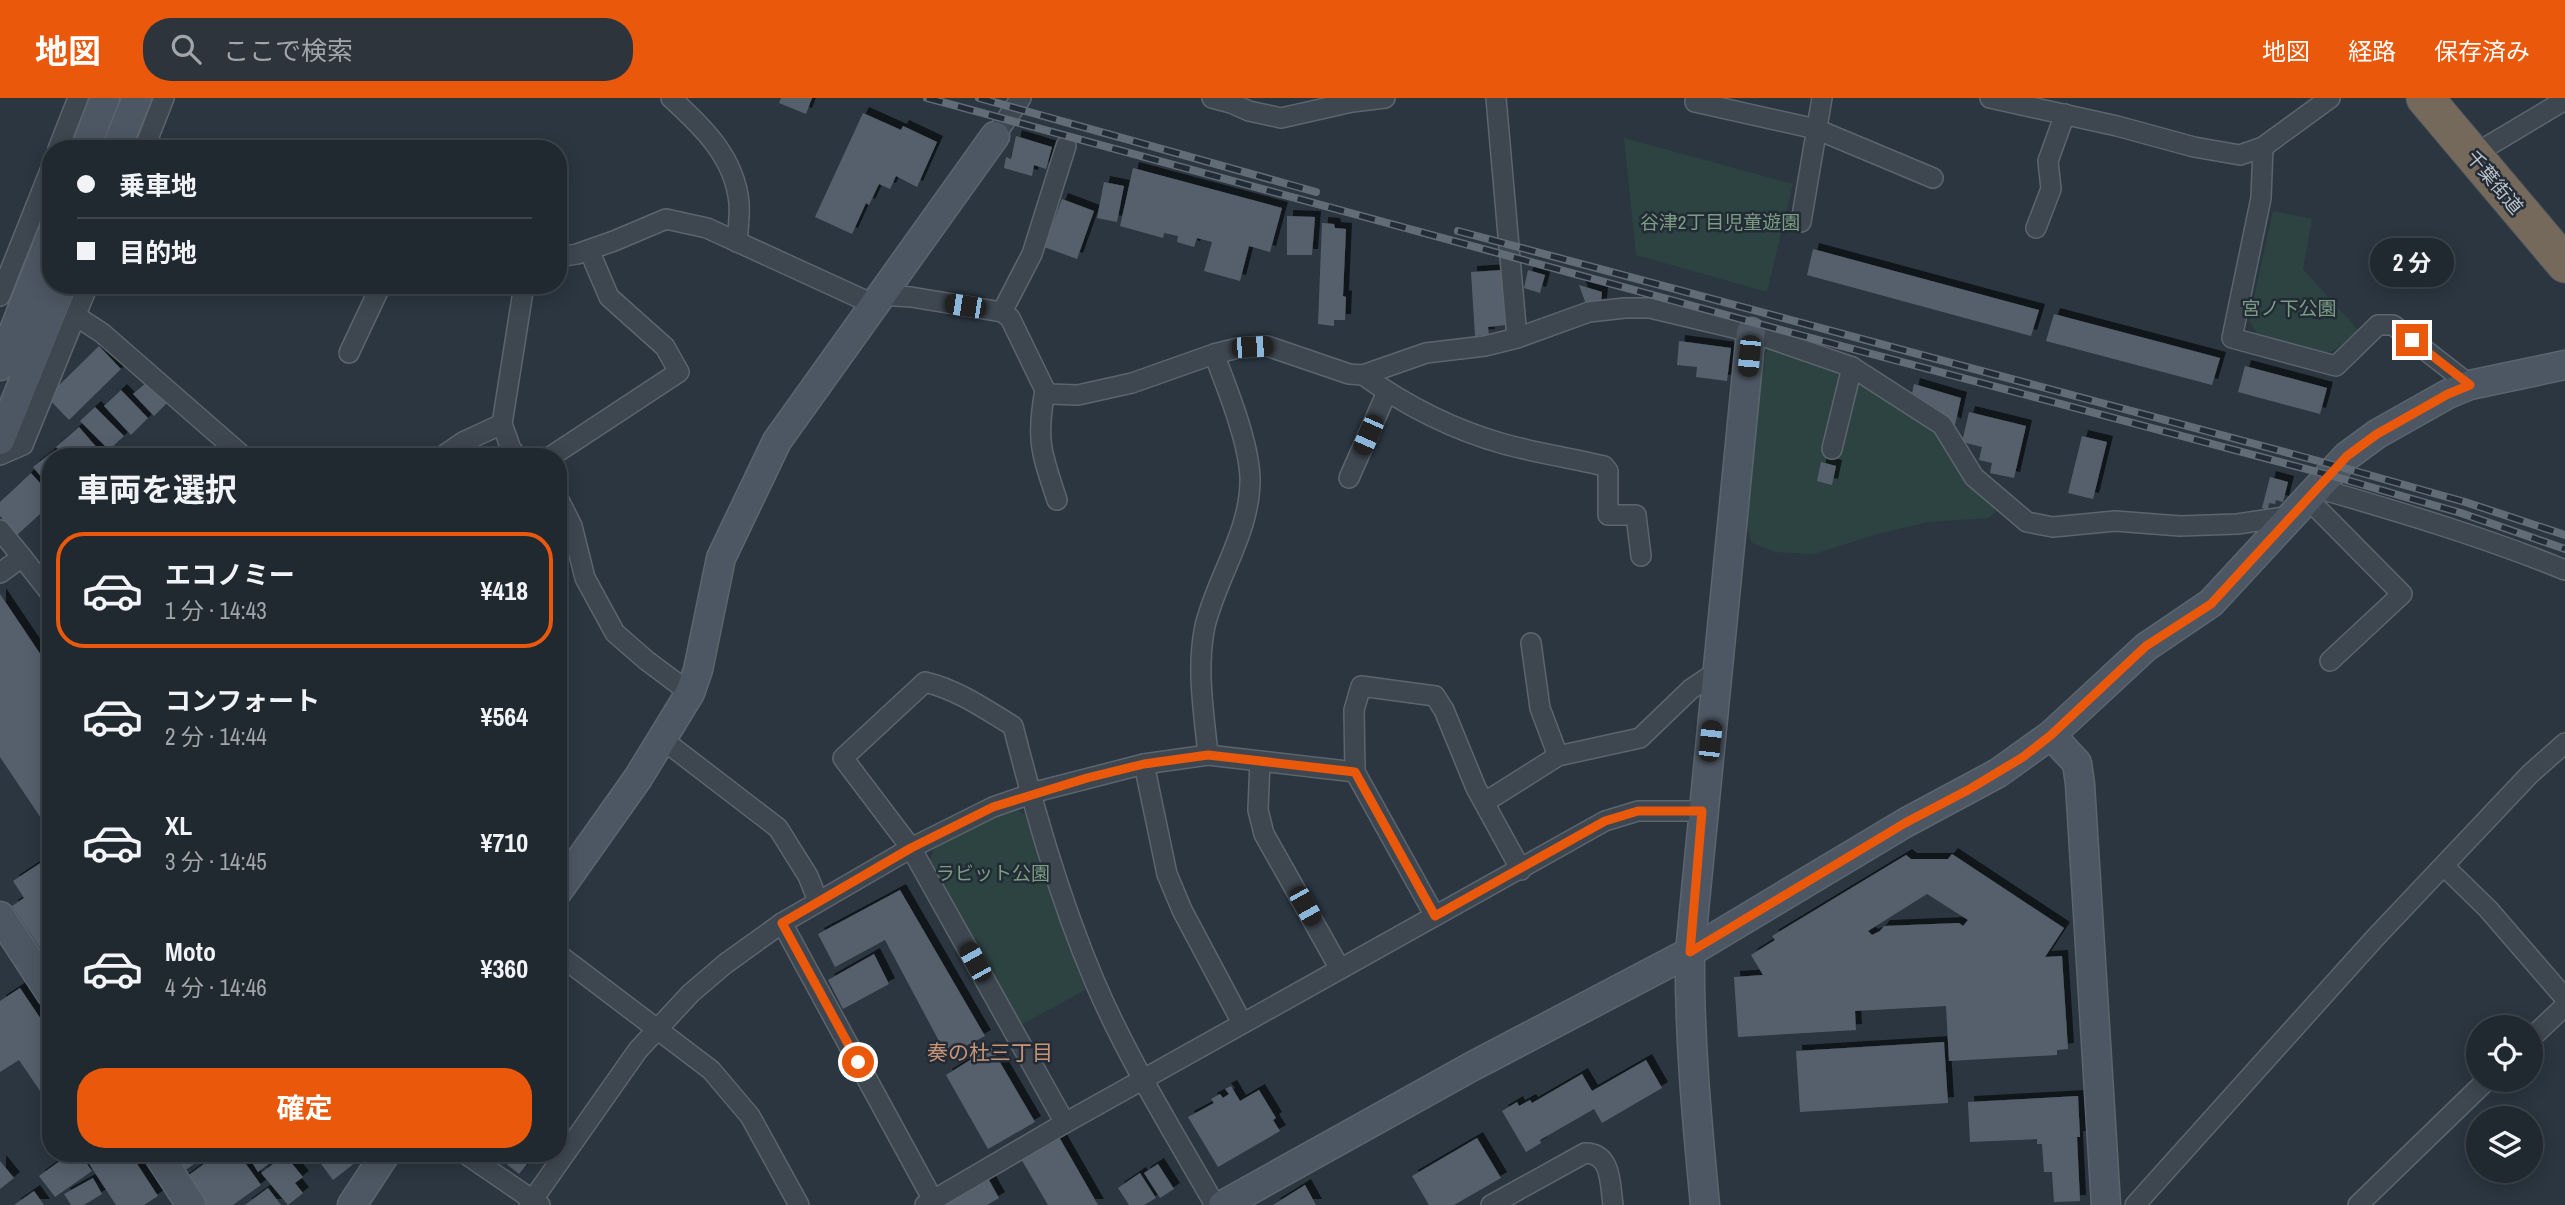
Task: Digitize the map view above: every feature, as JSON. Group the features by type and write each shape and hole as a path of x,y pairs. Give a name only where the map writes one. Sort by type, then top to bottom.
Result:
{"highway":[{"name":"千葉街道","path":"2425,98 2565,264"}],"street":[{"path":"62,140 78,98"},
{"path":"89,140 105,98"},
{"path":"120,140 137,98"},
{"path":"148,140 164,98"},
{"path":"671,98 720,148 735,183 739,204 737,242"},
{"path":"567,878 638,778 690,693 698,670 721,558 777,441 1021,98"},
{"path":"1212,98 1249,111 1282,118 1352,102 1385,98"},
{"path":"1496,98 1517,338"},
{"path":"1696,98 1695,102 1816,129 1933,178"},
{"path":"1801,222 1822,98"},
{"path":"1990,98 2194,147 2241,155 2263,147 2330,98"},
{"path":"2473,155 2565,100"},
{"path":"2036,228 2051,189 2048,161 2065,114"},
{"path":"1002,312 1032,254 1066,146"},
{"path":"2263,147 2261,198 2232,338 2336,366 2378,325 2393,325 2470,385"},
{"path":"0,296 42,191"},
{"path":"567,255 589,250 666,219 706,228 878,300 911,297 1002,312 1010,318 1045,390 1050,394 1078,395 1132,383 1214,354 1238,348 1267,346 1349,374 1363,375 1426,353 1485,346 1517,338 1589,312 1625,307 1650,308 1751,332 1852,367 1942,425 1975,477 2026,522 2053,527 2115,521 2180,526 2237,524 2305,501 2434,523 2565,570"},
{"path":"564,448 679,372 666,347 609,297 589,250"},
{"path":"0,366 42,259"},
{"path":"0,440 58,294"},
{"path":"0,455 23,445 85,294"},
{"path":"349,353 377,294"},
{"path":"511,448 502,424 523,294"},
{"path":"76,316 102,333 226,448"},
{"path":"1705,1205 1692,1066 1690,952 1751,332"},
{"path":"1208,755 1200,673 1205,626 1245,520 1250,475 1233,406 1214,354"},
{"path":"1223,1205 1471,1067 1690,952 1905,823 1998,773 2051,735 2146,646 2211,604 2347,456 2377,434 2448,394 2470,385 2565,365"},
{"path":"1832,449 1852,367"},
{"path":"1363,375 1387,392 1473,433 1503,443 1604,466 1608,471 1608,514 1636,515 1641,556"},
{"path":"1045,390 1039,422 1040,448 1057,499"},
{"path":"1349,478 1387,392"},
{"path":"454,448 502,424"},
{"path":"2305,501 2402,594 2330,661"},
{"path":"567,517 585,578 615,633 690,693"},
{"path":"0,530 42,583"},
{"path":"0,573 22,557"},
{"path":"1531,643 1540,708 1558,756"},
{"path":"1485,802 1558,756 1640,738 1690,689 1718,671"},
{"path":"1065,1123 911,848 842,758 925,682 960,694 1013,726 1062,898 1094,981 1144,1080 1215,1205"},
{"path":"1435,916 1355,772 1354,709 1361,687 1435,696 1444,710 1476,788 1521,870"},
{"path":"2051,735 2077,763 2080,783 2106,1205"},
{"path":"662,739 778,828 808,876 818,901"},
{"path":"2135,1205 2375,938 2530,774 2565,744"},
{"path":"567,1153 619,1074 657,1028 725,964 818,901 911,848 993,807 1144,764 1208,755 1355,772"},
{"path":"1260,761 1258,810 1264,834 1340,969"},
{"path":"1144,764 1167,874 1182,910 1242,1023"},
{"path":"782,923 929,1203 1065,1123 1605,821 1638,811 1702,811"},
{"path":"2444,866 2488,909 2565,998"},
{"path":"0,916 42,979"},
{"path":"567,961 712,1070 750,1116 799,1205"},
{"path":"2543,1026 2565,1006"},
{"path":"2358,1205 2475,1092"},
{"path":"1491,1205 1585,1153 1594,1153 1602,1158 1608,1170 1612,1205"},
{"path":"163,1162 191,1205"},
{"path":"352,1205 380,1162"},
{"path":"477,1162 534,1203 561,1162"}],"green space":[{"name":"谷津2丁目児童遊園","path":"1624,138 1793,184 1767,292 1636,255"},
{"name":"宮ノ下公園","path":"2273,211 2312,219 2303,269 2358,330 2334,351 2316,354 2261,340 2249,320"},
{"path":"1768,348 1890,383 1931,427 1981,467 2000,507 1989,518 1928,522 1814,554 1775,552 1752,543 1740,510 1755,382"},
{"name":"ラビット公園","path":"1010,805 1025,815 1085,990 1021,1025 929,862 936,844"}],"building":[{"path":"781,98 812,98 806,114 779,103"},
{"path":"863,113 901,130 903,126 937,142 917,187 896,176 890,189 879,184 869,205 866,203 852,234 815,217"},
{"path":"1016,136 1052,147 1046,169 1034,165 1032,176 1004,168 1006,157 1011,159"},
{"path":"1133,168 1282,208 1270,252 1249,246 1240,281 1204,271 1212,242 1197,238 1194,247 1177,242 1178,236 1164,233 1163,238 1120,226"},
{"path":"1104,182 1124,186 1117,222 1097,218"},
{"path":"1062,199 1094,211 1077,259 1044,247"},
{"path":"1287,216 1315,217 1312,255 1287,255"},
{"path":"1322,223 1346,229 1343,296 1346,297 1345,320 1334,320 1334,326 1318,324"},
{"path":"1813,249 2039,310 2031,336 1807,275"},
{"path":"1502,270 1506,325 1488,327 1489,335 1475,336 1471,272"},
{"path":"1528,270 1545,275 1540,293 1524,288"},
{"path":"1579,285 1602,292 1601,304 1587,307"},
{"path":"2054,314 2220,358 2212,385 2046,341"},
{"path":"1679,341 1731,348 1727,381 1696,377 1697,367 1677,365"},
{"path":"99,346 121,369 69,420 47,397"},
{"path":"2245,366 2327,388 2320,414 2238,392"},
{"path":"148,381 168,402 154,416 133,394"},
{"path":"1914,384 1961,398 1955,425 1936,408 1912,394"},
{"path":"121,390 148,418 131,435 104,406"},
{"path":"95,407 124,436 111,448 107,448 80,421"},
{"path":"1969,412 2026,426 2014,478 1990,473 1992,463 1979,460 1982,447 1962,442"},
{"path":"79,427 97,448 57,448"},
{"path":"2082,436 2107,442 2093,499 2068,493"},
{"path":"42,460 42,478 33,467"},
{"path":"1821,462 1836,466 1832,485 1817,481"},
{"path":"31,473 42,485 42,512 17,535 0,516 0,502"},
{"path":"2270,477 2288,482 2283,502 2276,500 2275,504 2269,503 2268,510 2262,508"},
{"path":"0,594 42,657 42,820 0,757"},
{"path":"1952,854 2064,928 2045,957 2062,956 2068,1049 2057,1050 2057,1055 1949,1061 1946,1006 1855,1011 1856,1030 1738,1037 1734,977 1763,975 1751,955 1775,940 1772,936 1906,855 1911,859 1948,859","holes":["1927,894 1968,920 1963,926 1959,923 1884,926 1872,935 1868,931"]},
{"path":"42,862 42,951 12,906 24,898 13,881"},
{"path":"900,890 985,1036 947,1056 885,940 835,967 818,934"},
{"path":"874,954 889,984 843,1009 828,980"},
{"path":"20,988 42,1021 42,1094 19,1060 0,1072 0,1001"},
{"path":"1944,1042 1948,1103 1800,1112 1796,1051"},
{"path":"991,1047 1035,1122 988,1149 946,1075"},
{"path":"1646,1060 1662,1088 1602,1123 1594,1109 1540,1140 1541,1143 1526,1152 1502,1111 1517,1102 1519,1106 1530,1100 1532,1103 1582,1074 1592,1091"},
{"path":"1231,1086 1240,1101 1259,1090 1276,1118 1273,1120 1280,1131 1218,1167 1188,1117 1214,1103 1211,1099 1220,1094 1223,1098 1229,1094 1225,1089"},
{"path":"2078,1096 2080,1201 2054,1202 2052,1172 2044,1172 2042,1144 2037,1144 2037,1139 1970,1142 1968,1102"},
{"path":"1059,1137 1098,1205 1048,1205 1021,1159"},
{"path":"1477,1138 1501,1178 1454,1205 1429,1205 1412,1176"},
{"path":"0,1161 14,1178 0,1189"},
{"path":"58,1162 86,1162 92,1171 55,1197 39,1176"},
{"path":"88,1162 136,1162 158,1196 144,1205 116,1205"},
{"path":"173,1162 197,1162 181,1173"},
{"path":"207,1162 244,1162 261,1185 233,1205 201,1205 182,1180"},
{"path":"252,1162 271,1162 258,1172"},
{"path":"276,1162 291,1162 303,1177 295,1183 303,1193 288,1205 261,1173"},
{"path":"320,1162 356,1162 333,1180"},
{"path":"504,1162 529,1162 519,1174"},
{"path":"1158,1164 1174,1189 1160,1198 1144,1173"},
{"path":"1140,1173 1156,1198 1144,1205 1129,1205 1118,1188"},
{"path":"93,1178 102,1194 84,1205 71,1205 64,1194"},
{"path":"989,1180 999,1198 987,1205 944,1205"},
{"path":"1305,1185 1316,1205 1273,1205"},
{"path":"268,1188 281,1205 245,1205"},
{"path":"34,1191 44,1205 14,1205"}],"railway":[{"path":"927,98 1796,334 2329,475 2461,513 2565,549"},
{"path":"979,98 1316,192"},
{"path":"1458,231 2337,466 2465,502 2565,535"}],"district":[{"name":"奏の杜三丁目","path":"990,1052"}],"route":[{"path":"858,1062 782,923 911,848 993,807 1039,791 1144,764 1208,755 1355,772 1435,916 1605,821 1638,811 1702,811 1690,952 1905,823 2023,757 2051,735 2146,646 2211,604 2347,456 2377,434 2448,394 2470,385 2412,340"}]}
